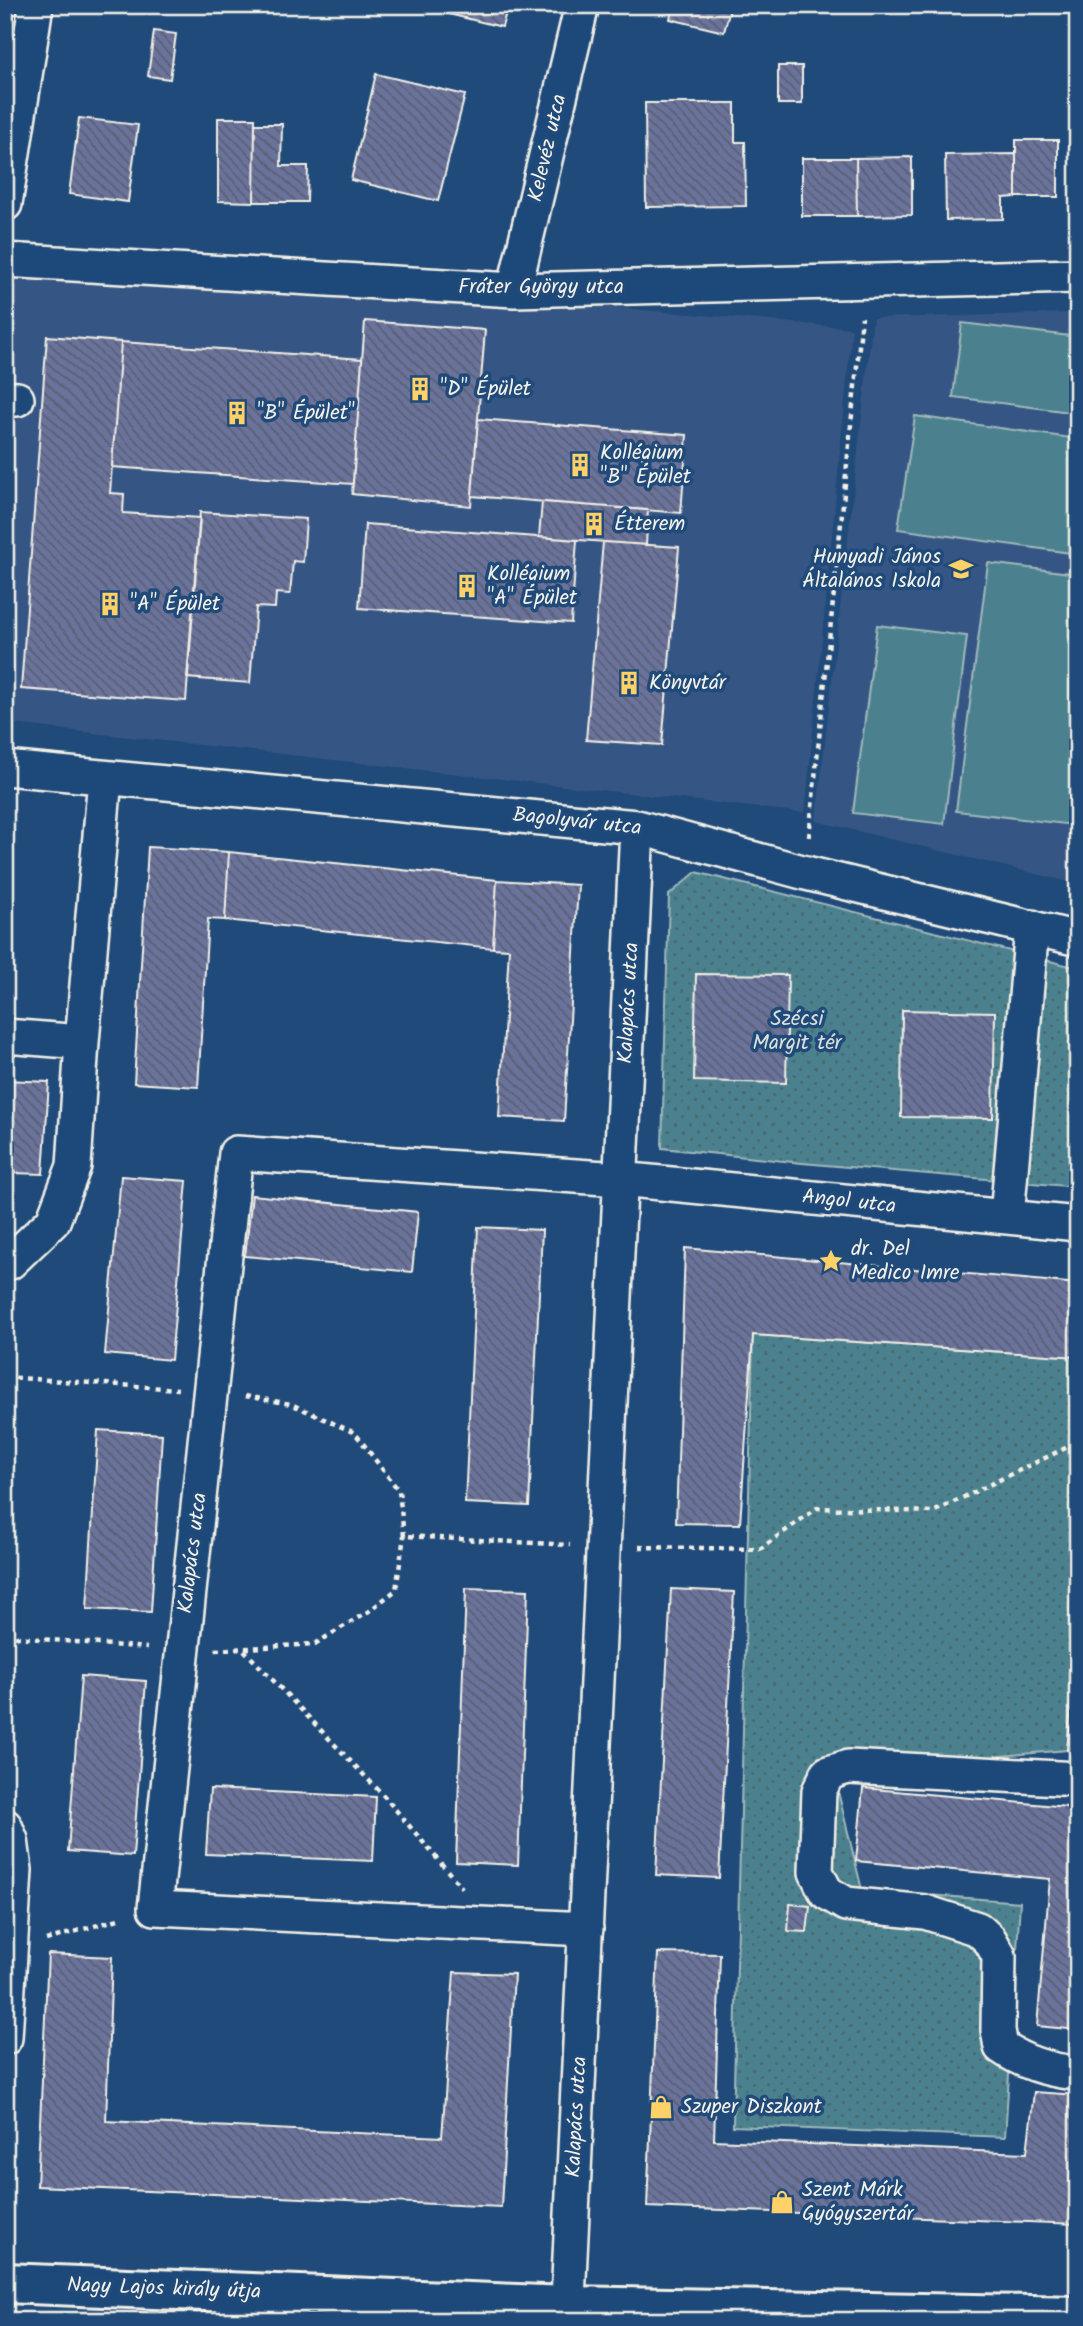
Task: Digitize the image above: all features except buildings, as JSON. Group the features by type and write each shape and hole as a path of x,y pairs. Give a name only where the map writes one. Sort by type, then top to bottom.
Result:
{"main road":[{"name":"Nagy Lajos király útja","path":"5,2283 568,2313 1078,2316"}],"street":[{"path":"5,204 36,5"},
{"name":"Kelevéz utca","path":"514,290 582,5"},
{"name":"Fráter György utca","path":"5,260 514,290 1078,276"},
{"name":"Bagolyvár utca","path":"5,768 637,827 806,873 1078,939"},
{"path":"5,1262 10,1262 53,1221 74,1166 82,1042 106,778"},
{"name":"Kalapács utca","path":"568,2313 637,827"},
{"path":"1007,1217 1032,928"},
{"path":"5,1036 82,1042"},
{"name":"Kalapács utca","path":"155,1908 236,1153 620,1179"},
{"name":"Angol utca","path":"620,1179 1078,1224"},
{"path":"1069,2072 1020,2059 1001,2047 998,2030 999,1956 990,1940 978,1929 925,1912 846,1904 827,1892 816,1872 818,1791 828,1773 848,1767 1078,1779"},
{"path":"5,1826 11,1840 16,1870 7,1975 5,2038"},
{"path":"155,1908 586,1929"}],"path":[{"path":"806,873 866,282"},
{"path":"5,1377 212,1391 291,1404 355,1433 399,1491 404,1536 396,1590 369,1611 315,1644 244,1650 182,1651 5,1636"},
{"path":"404,1536 604,1546 760,1549 817,1508 933,1512 1078,1442"},
{"path":"244,1650 384,1797 492,1923"},
{"path":"7,1975 43,1941 155,1908"}],"shaded area":[{"path":"5,255 852,328 805,813 5,723"},
{"name":"Hunyadi János Általános Iskola","path":"1078,313 1078,884 816,821 873,318"}],"green space":[{"path":"962,323 1078,337 1078,413 953,397"},
{"path":"915,416 1078,439 1078,554 898,529"},
{"path":"988,563 1078,574 1078,787 1073,825 956,811"},
{"path":"877,625 967,636 944,824 853,813"},
{"name":"Szécsi Margit tér","path":"696,872 1078,968 1078,1187 662,1148 669,895"},
{"path":"753,1335 1078,1357 1078,1649 1067,1750 833,1771 862,1890 1020,1902 1005,2137 733,2126"}],"tram line":[{"path":"5,2313 184,2321"}],"place":[{"name":"\"D\" Épület","path":"420,389"},
{"name":"\"B\" Épület\"","path":"237,413"},
{"name":"Kollégium \"B\" Épület","path":"580,465"},
{"name":"Étterem","path":"594,524"},
{"name":"Hunyadi János Általános Iskola","path":"961,569"},
{"name":"Kollégium \"A\" Épület","path":"467,586"},
{"name":"\"A\" Épület","path":"110,604"},
{"name":"Könyvtár","path":"629,683"},
{"name":"dr. Del Medico Imre","path":"831,1261"},
{"name":"Szuper Diszkont","path":"661,2107"},
{"name":"Szent Márk Gyógyszertár","path":"782,2202"}]}
